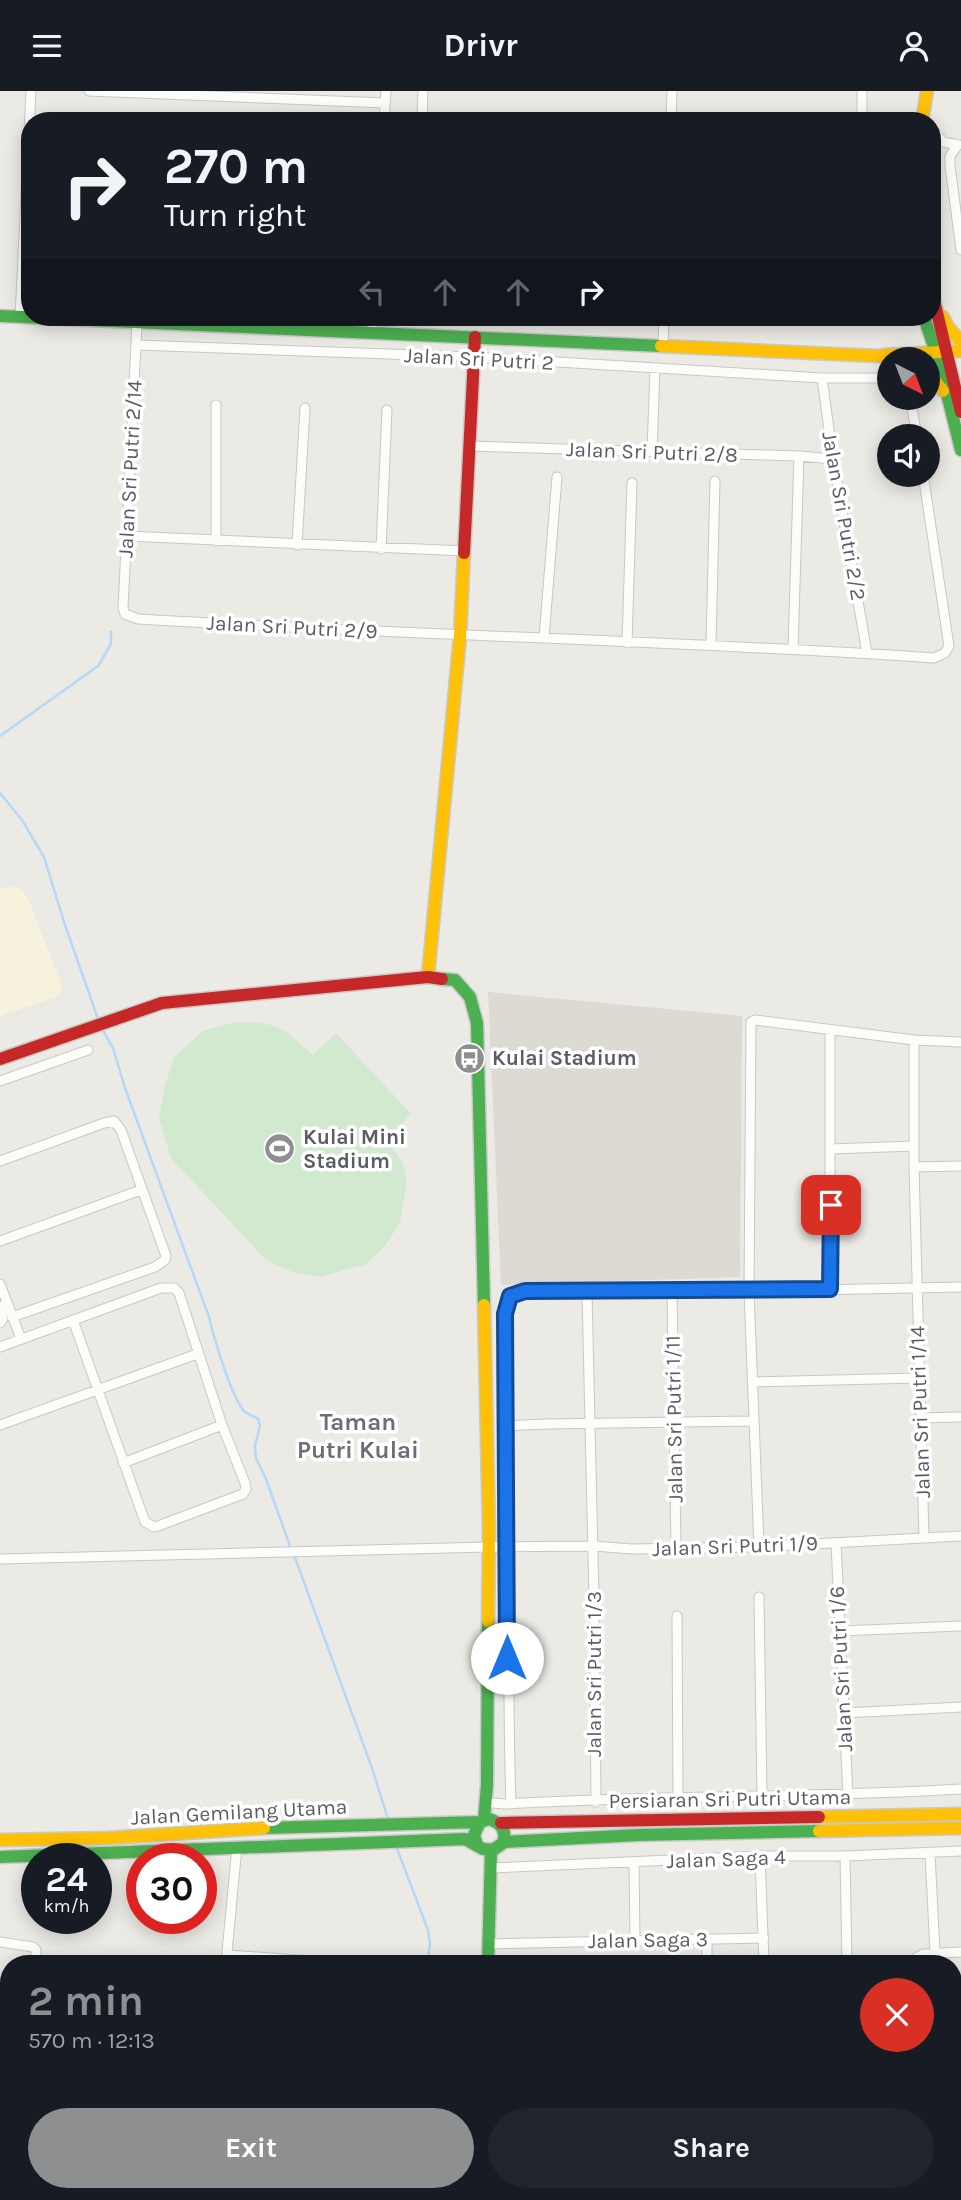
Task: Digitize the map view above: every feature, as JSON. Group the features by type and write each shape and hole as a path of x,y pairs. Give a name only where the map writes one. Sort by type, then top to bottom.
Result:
{"main road":[{"path":"925,112 927,91"},
{"path":"941,313 947,327 961,342"},
{"path":"0,316 20,318"},
{"path":"196,326 877,355"},
{"path":"911,347 918,344 923,335 924,326"},
{"path":"928,326 943,359"},
{"path":"938,326 943,359 958,413"},
{"path":"428,977 460,636 475,337"},
{"path":"943,359 961,351"},
{"path":"961,377 958,413 961,450"},
{"path":"940,388 958,413"},
{"path":"0,1059 162,1003 428,977 455,980 460,984 474,1006 477,1023 489,1547 487,1785 490,1821 505,1832 503,1842 492,1850 477,1845 474,1835 490,1821 492,1803 487,1785"},
{"name":"Persiaran Sri Putri Utama","path":"490,1821 961,1814"},
{"name":"Jalan Gemilang Utama","path":"0,1840 109,1838 239,1829 490,1821"},
{"name":"Persiaran Sri Putri Utama","path":"503,1842 639,1835 961,1828"},
{"name":"Jalan Gemilang Utama","path":"0,1857 465,1839 477,1845"},
{"path":"489,1955 492,1850"}],"street":[{"path":"30,112 31,91"},
{"path":"93,91 298,95 385,103"},
{"path":"384,112 386,91"},
{"path":"422,112 423,91"},
{"path":"671,112 672,91"},
{"path":"852,91 862,91 862,112"},
{"path":"941,140 959,145 950,156 950,166 961,250"},
{"path":"20,318 21,314"},
{"name":"Jalan Sri Putri 2/14","path":"125,614 137,326"},
{"path":"372,326 372,332"},
{"path":"663,346 664,326"},
{"name":"Jalan Sri Putri 2","path":"136,345 474,358 822,378 877,378"},
{"path":"652,452 655,368"},
{"name":"Jalan Sri Putri 2/2","path":"822,378 833,459 867,653"},
{"path":"216,405 216,541"},
{"path":"297,545 305,408"},
{"path":"381,549 387,410"},
{"name":"Jalan Sri Putri 2/8","path":"470,446 833,459"},
{"path":"793,648 799,456"},
{"path":"544,638 557,477"},
{"path":"711,643 715,481"},
{"path":"627,643 632,483"},
{"name":"Jalan Sri Putri 2/9","path":"125,614 138,619 627,643 711,643 934,658 945,653 948,633 925,487"},
{"path":"127,536 465,551"},
{"path":"759,1547 749,1291 751,1022 755,1020 914,1040 961,1042"},
{"path":"830,1289 831,1030"},
{"name":"Jalan Sri Putri 1/14","path":"914,1040 918,1378 924,1538"},
{"path":"0,1081 88,1050"},
{"path":"0,1161 104,1122 114,1121 121,1130 166,1256 161,1264 5,1320"},
{"path":"831,1149 914,1146"},
{"path":"914,1167 961,1167"},
{"path":"0,1241 141,1190"},
{"path":"0,1285 5,1320"},
{"path":"511,1804 507,1685 505,1426 505,1314 510,1296 525,1291 961,1287"},
{"path":"0,1347 21,1339 73,1320 161,1288 174,1288 245,1483 246,1489 238,1497 154,1527 145,1522 73,1320"},
{"name":"Jalan Sri Putri 1/11","path":"672,1290 676,1549"},
{"name":"Jalan Sri Putri 1/3","path":"587,1292 596,1802"},
{"path":"0,1306 5,1320 21,1339"},
{"path":"0,1425 197,1354"},
{"path":"752,1382 918,1378"},
{"path":"919,1418 961,1417"},
{"path":"505,1426 752,1421"},
{"path":"123,1463 222,1425"},
{"name":"Jalan Sri Putri 1/9","path":"0,1559 508,1546 676,1549 961,1536"},
{"name":"Jalan Sri Putri 1/6","path":"836,1543 848,1796"},
{"path":"759,1597 762,1797"},
{"path":"677,1616 678,1798"},
{"path":"839,1631 961,1626"},
{"path":"844,1713 961,1707"},
{"path":"492,1803 848,1796 961,1789"},
{"path":"227,1955 237,1846"},
{"name":"Jalan Saga 4","path":"491,1868 760,1856 845,1856 961,1851"},
{"path":"930,1853 935,1952"},
{"path":"760,1856 764,1955"},
{"path":"845,1856 847,1955"},
{"path":"634,1863 635,1940"},
{"path":"707,1938 707,1955"},
{"name":"Jalan Saga 3","path":"490,1944 764,1938"},
{"path":"0,1941 25,1944 36,1950 36,1955"},
{"path":"922,1955 961,1952"}],"shaded area":[{"path":"17,886 27,896 63,988 56,997 0,1016 0,889"},
{"path":"488,992 742,1016 740,1277 501,1285"}],"green space":[{"name":"Kulai Mini Stadium","path":"236,1022 262,1023 279,1028 313,1055 336,1033 411,1114 385,1140 403,1162 407,1181 400,1222 386,1245 366,1264 320,1277 292,1272 266,1260 171,1158 159,1118 174,1057 203,1031"}],"waterway":[{"path":"0,736 98,666 111,644 111,632"},
{"path":"0,793 22,820 44,857 98,1019"},
{"path":"102,1029 113,1048 229,1380 244,1411 258,1419 260,1426 255,1446 256,1458 291,1549"},
{"path":"294,1555 388,1819"},
{"path":"396,1846 428,1930 428,1955"}],"traffic: fast":[{"path":"0,316 21,317"},
{"path":"220,326 661,346"},
{"path":"927,326 961,450"},
{"path":"442,979 455,980 470,997 477,1023 484,1305"},
{"path":"484,1820 487,1785 488,1621"},
{"path":"0,1857 465,1839 483,1849 493,1850 503,1843 502,1828 489,1819 480,1822 474,1835 477,1845"},
{"path":"264,1828 480,1822"},
{"path":"503,1842 639,1835 819,1831"},
{"path":"488,1955 491,1850"}],"traffic: slow":[{"path":"924,112 927,91"},
{"path":"943,317 961,342"},
{"path":"661,346 877,356"},
{"path":"940,352 961,351"},
{"path":"940,387 943,391"},
{"path":"428,977 460,636 464,553"},
{"path":"484,1305 489,1530 488,1621"},
{"path":"819,1817 961,1814"},
{"path":"0,1840 109,1838 264,1828"},
{"path":"819,1831 961,1828"}],"traffic: jam":[{"path":"940,326 961,412"},
{"path":"464,553 475,337"},
{"path":"0,1059 162,1003 428,977 442,979"},
{"path":"501,1823 819,1817"}],"place":[{"name":"Kulai Stadium","path":"469,1058"},
{"name":"Kulai Mini Stadium","path":"280,1149"}],"district":[{"name":"Taman Putri Kulai","path":"358,1436"}],"route":[{"path":"507,1658 505,1314 510,1296 525,1291 542,1293 830,1289 831,1205"}]}
